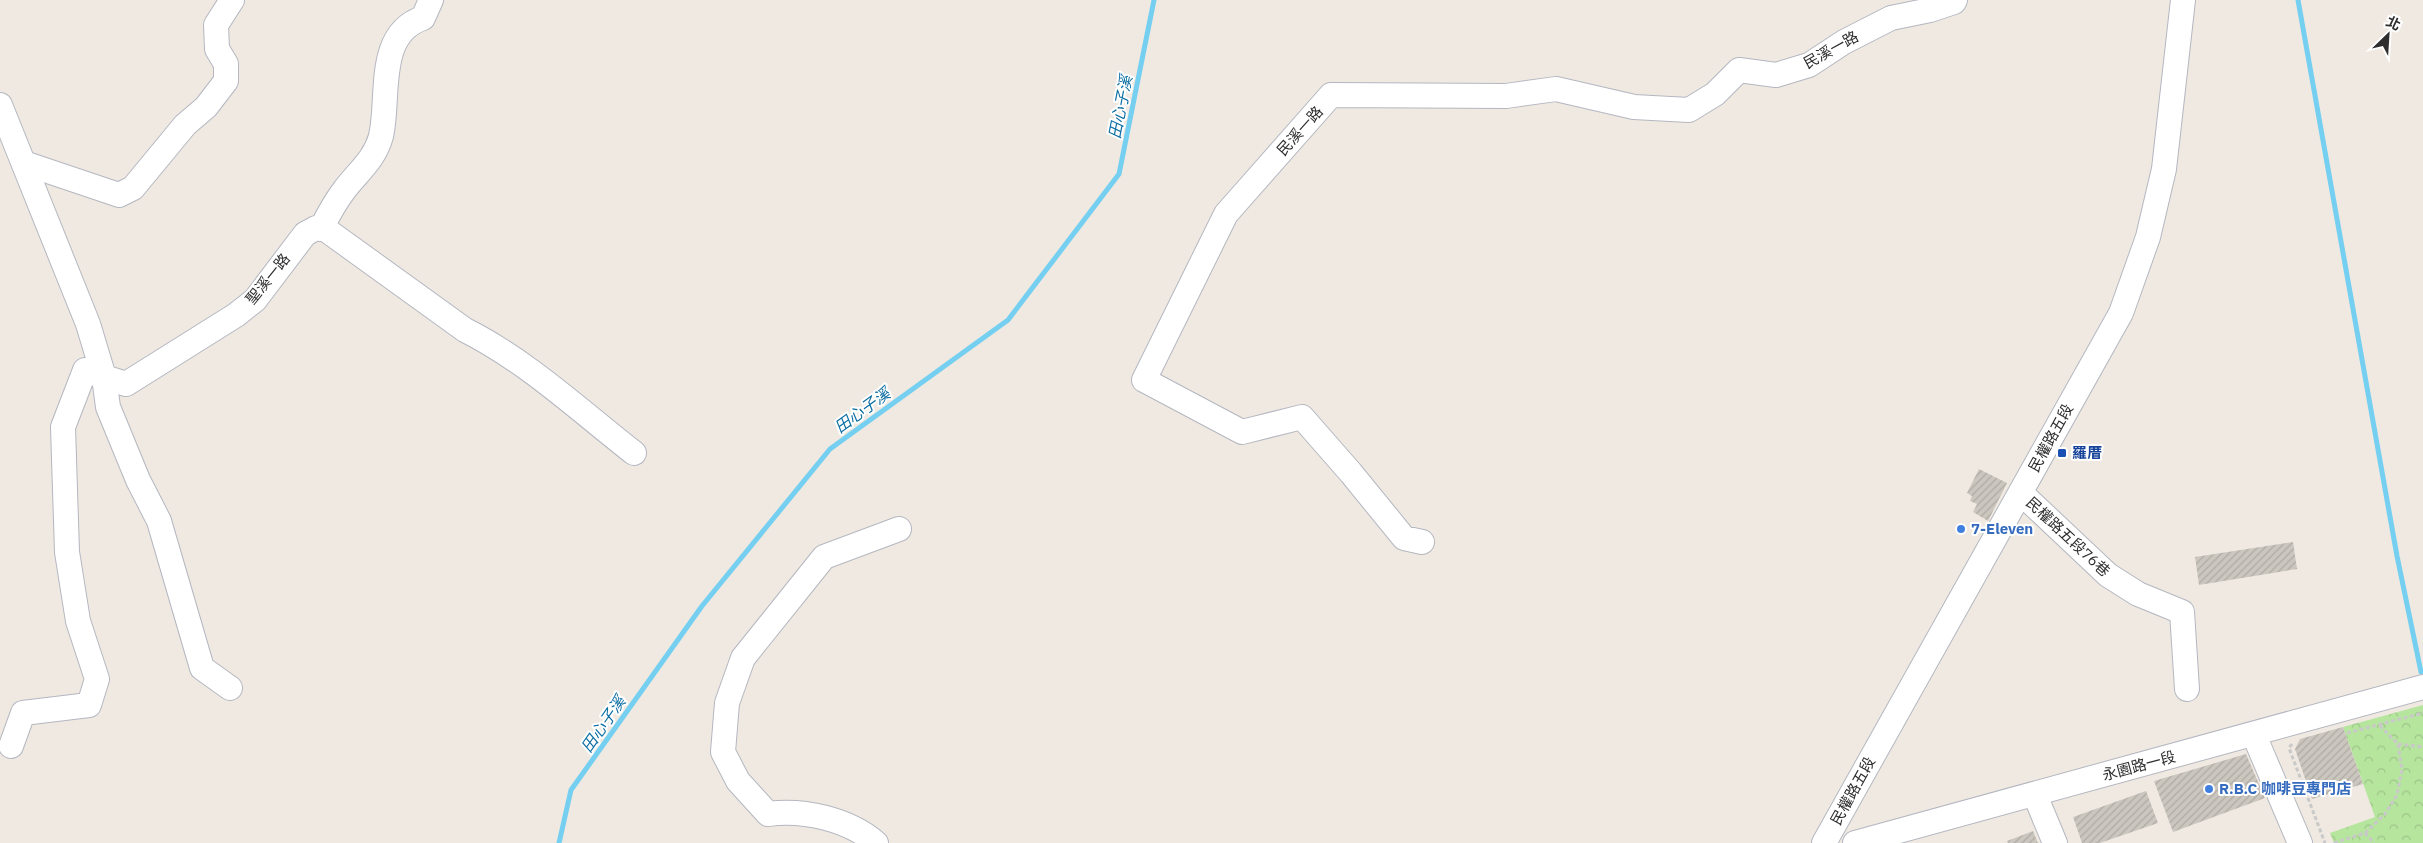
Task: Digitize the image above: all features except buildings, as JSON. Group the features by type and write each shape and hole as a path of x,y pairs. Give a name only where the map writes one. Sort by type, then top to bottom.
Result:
{"street":[{"path":"24,162 119,195 133,188 178,132 206,107 226,81 226,64 217,49 216,26 232,0"},
{"path":"431,0 422,18 411,22 404,29 393,47 388,65 381,136 372,158 333,205 321,229 356,250 466,330 487,341 634,453"},
{"name":"民溪一路","path":"1422,542 1404,538 1302,417 1242,432 1144,380 1226,214 1331,95 1506,96 1556,89 1634,107 1689,110 1714,94 1739,70 1776,75 1809,65 1844,42 1891,18 1930,10 1955,0"},
{"name":"民權路五段","path":"1824,843 2122,313 2148,238 2164,169 2183,0"},
{"path":"0,105 88,324 104,377 108,407 138,480 159,521 202,668 230,688"},
{"name":"聖溪一路","path":"11,746 23,713 89,705 96,679 78,621 67,552 63,427 85,370 126,384 236,315 255,300 305,234 316,228 321,229"},
{"name":"民權路五段76巷","path":"2021,493 2108,576 2138,594 2182,612 2187,689"},
{"path":"876,843 864,832 820,817 785,812 768,814 738,781 723,752 727,703 743,658 824,557 899,529"},
{"name":"永園路一段","path":"1855,843 2254,735 2423,687"},
{"path":"2254,735 2300,843"},
{"path":"2035,795 2055,843"}],"path":[{"path":"2347,733 2423,713"},
{"path":"2334,843 2365,833 2385,814 2397,795 2402,770 2398,744 2379,725"},
{"path":"2293,742 2289,748 2325,843"},
{"path":"2398,744 2423,747"},
{"path":"2365,833 2374,843"}],"green space":[{"path":"2423,705 2423,843 2334,843 2330,833 2375,817 2343,727"}],"waterway":[{"name":"田心子溪","path":"559,843 571,790 702,606 830,449 1008,320 1119,174 1154,0"},
{"path":"2298,0 2397,556 2421,672"}],"place":[{"name":"羅厝","path":"2062,453"},
{"name":"7-Eleven","path":"1961,529"},
{"name":"R.B.C 咖啡豆專門店","path":"2209,789"}]}
